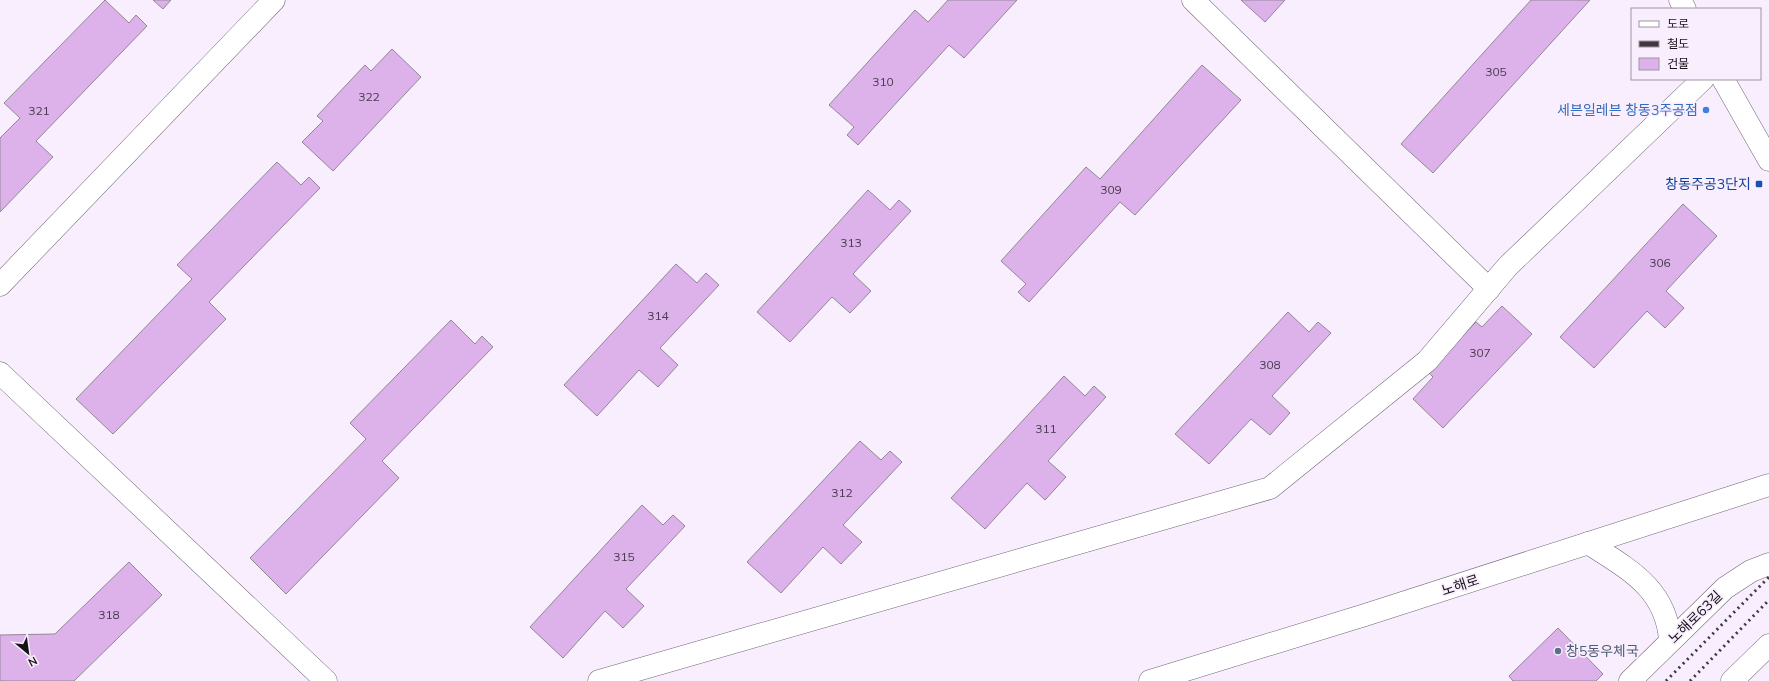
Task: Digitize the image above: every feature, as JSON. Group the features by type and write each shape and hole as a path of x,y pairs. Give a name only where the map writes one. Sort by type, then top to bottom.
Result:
{"street":[{"path":"0,285 274,0"},
{"path":"1193,0 1489,289"},
{"path":"599,681 1270,488 1427,361 1508,266 1703,80"},
{"path":"1724,80 1769,160"},
{"path":"0,373 326,681"},
{"name":"노해로","path":"1150,681 1365,615 1769,485"},
{"path":"1588,543 1634,572 1646,583 1666,617 1669,625 1670,640"},
{"name":"노해로63길","path":"1630,681 1670,640 1725,588 1751,571 1769,564"},
{"path":"1732,681 1769,645"}],"building":[{"path":"105,0 129,23 136,15 147,26 36,141 53,157 0,212 0,138 20,118 4,103"},
{"path":"153,0 171,0 163,9"},
{"path":"948,0 1017,0 964,58 949,45 858,145 847,135 854,127 829,105 915,10 928,22"},
{"path":"1241,0 1285,0 1265,22"},
{"path":"1531,0 1590,0 1433,173 1401,144"},
{"path":"392,49 421,77 333,171 302,142 323,121 317,116 365,65 371,71"},
{"path":"1202,65 1241,100 1135,215 1120,202 1029,302 1018,292 1026,284 1001,261 1086,167 1100,179"},
{"path":"277,162 301,185 309,177 320,188 209,302 226,319 113,434 76,399 192,279 177,265"},
{"path":"868,190 890,210 899,200 911,211 853,274 871,291 850,313 832,297 790,342 757,312"},
{"path":"1683,204 1717,236 1666,291 1684,308 1665,328 1647,311 1594,368 1560,337"},
{"path":"676,264 697,283 706,273 719,285 660,348 678,365 658,387 639,370 597,416 564,385"},
{"path":"1502,306 1532,334 1443,428 1413,399 1433,377 1428,372 1476,322 1482,327"},
{"path":"1288,312 1309,332 1318,322 1331,333 1272,396 1290,413 1270,435 1251,419 1209,464 1175,434"},
{"path":"451,320 475,344 482,336 493,347 382,461 399,478 286,594 250,558 366,439 350,423"},
{"path":"1064,376 1085,396 1094,386 1106,397 1048,461 1066,477 1045,500 1027,483 985,529 951,498"},
{"path":"860,441 881,460 890,451 902,462 843,525 862,542 841,564 823,547 781,593 747,562"},
{"path":"642,505 663,525 673,515 685,526 626,589 644,606 623,628 605,611 563,658 530,627"},
{"path":"129,562 162,595 74,681 0,681 0,635 55,634"},
{"name":"창5동우체국","path":"1558,628 1603,674 1596,681 1513,681 1509,676"}],"railway":[{"path":"1666,681 1769,577"},
{"path":"1690,681 1769,600"}],"place":[{"name":"세븐일레븐 창동3주공점","path":"1706,110"},
{"name":"창동주공3단지","path":"1759,184"},
{"name":"창5동우체국","path":"1558,651"}]}
